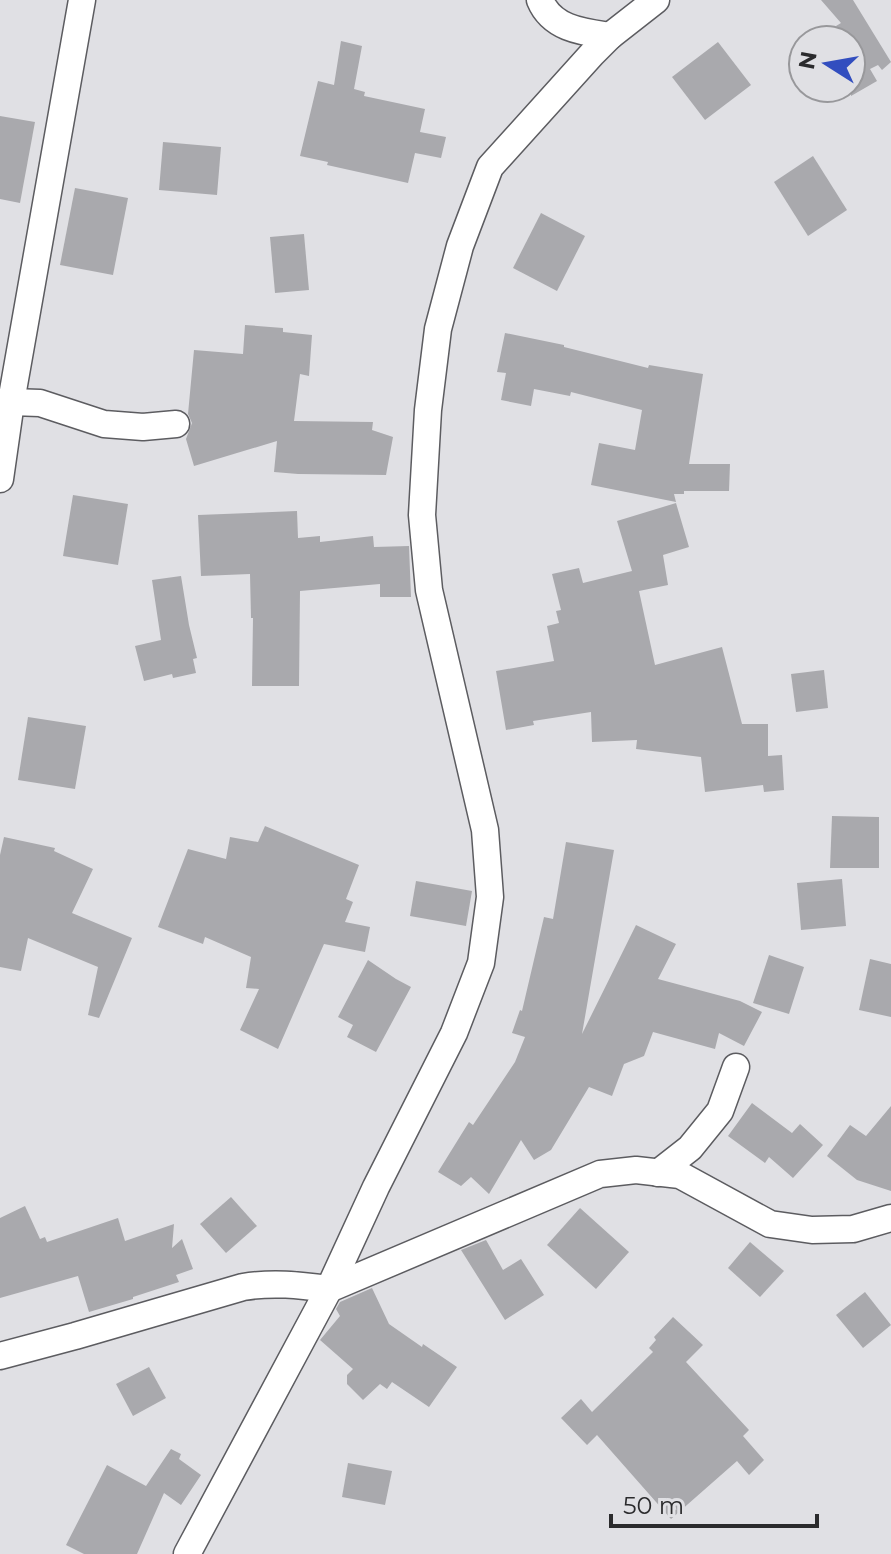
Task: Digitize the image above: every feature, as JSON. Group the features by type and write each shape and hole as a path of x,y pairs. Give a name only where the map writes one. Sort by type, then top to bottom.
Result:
{"street":[{"path":"0,479 82,0"},
{"path":"540,0 553,19 575,31 610,36"},
{"path":"187,1554 329,1289 376,1187 454,1033 481,963 490,897 485,830 429,590 422,515 428,410 438,329 460,246 490,167 610,36 656,0"},
{"path":"11,402 40,403 104,424 143,427 176,424"},
{"path":"658,1173 690,1148 720,1111 736,1067"},
{"path":"0,1356 243,1287 265,1283 329,1289 600,1174 636,1170 680,1175 770,1224 812,1230 853,1229 891,1218"}],"building":[{"path":"821,0 853,0 891,62 882,70 878,65 870,69 877,81 867,87 867,24 841,23"},
{"path":"341,41 362,46 354,89 365,92 364,96 425,109 420,132 446,137 441,158 415,153 408,183 300,156 318,81 334,85"},
{"path":"718,42 751,85 705,120 672,77"},
{"path":"0,116 35,122 20,203 0,199"},
{"path":"163,142 221,147 217,195 159,190"},
{"path":"813,156 847,210 808,236 774,182"},
{"path":"75,188 128,198 113,275 60,265"},
{"path":"541,213 585,236 557,291 513,268"},
{"path":"304,234 309,290 275,293 270,237"},
{"path":"245,325 283,328 283,332 312,335 309,376 300,374 294,421 373,422 372,430 393,437 386,475 274,472 277,441 194,466 186,439 192,423 188,414 194,350 243,354"},
{"path":"505,333 648,368 649,365 703,374 689,464 730,464 729,491 684,491 684,494 674,494 676,502 591,485 599,443 635,450 642,410 571,392 570,396 534,389 531,406 501,400 506,373 497,372"},
{"path":"73,495 128,504 118,565 63,556"},
{"path":"676,503 689,547 663,555 668,585 639,591 655,665 722,647 742,724 768,724 768,756 782,755 784,790 764,792 763,785 705,792 701,757 636,749 637,740 592,742 591,712 533,721 534,725 506,730 496,671 554,661 547,626 559,623 556,611 561,610 552,574 579,568 583,583 632,571 617,521"},
{"path":"297,511 298,538 320,536 320,542 373,536 374,547 409,546 411,597 380,597 380,584 300,591 299,686 252,686 250,574 201,576 198,515"},
{"path":"181,576 197,658 193,659 196,673 173,678 172,674 144,681 135,646 161,640 152,580"},
{"path":"824,670 828,708 796,712 791,674"},
{"path":"28,717 86,726 75,789 18,780"},
{"path":"832,816 879,817 879,868 830,868"},
{"path":"265,826 359,865 346,899 353,902 345,922 370,927 365,952 324,944 278,1049 240,1030 259,989 246,988 251,957 205,937 203,944 158,927 188,849 226,859 230,837 258,842"},
{"path":"4,837 55,848 54,851 93,869 72,913 132,938 99,1018 88,1015 98,967 28,938 21,971 0,967 0,855"},
{"path":"566,842 614,850 582,1034 636,925 676,944 658,979 740,1001 762,1012 744,1046 719,1033 715,1049 653,1032 644,1056 624,1064 612,1096 589,1087 551,1150 534,1160 521,1140 489,1194 471,1177 461,1186 438,1172 469,1122 473,1125 515,1062 525,1037 512,1033 522,1011 544,917 553,919"},
{"path":"842,879 846,926 801,930 797,883"},
{"path":"416,881 472,891 466,926 410,916"},
{"path":"769,955 804,967 789,1014 753,1003"},
{"path":"870,959 891,964 891,1017 859,1010"},
{"path":"368,960 411,987 376,1052 347,1037 353,1025 338,1017"},
{"path":"752,1103 792,1133 800,1124 823,1145 793,1178 769,1157 765,1163 728,1136"},
{"path":"891,1106 891,1191 857,1180 827,1156 850,1125 866,1136"},
{"path":"231,1197 257,1226 226,1253 200,1224"},
{"path":"25,1206 40,1239 45,1237 47,1242 118,1218 125,1241 174,1224 172,1248 182,1239 193,1269 176,1275 179,1282 89,1312 78,1276 0,1298 0,1218"},
{"path":"580,1208 629,1252 596,1289 547,1245"},
{"path":"486,1240 503,1270 521,1259 544,1295 505,1320 461,1250"},
{"path":"750,1242 784,1271 760,1297 728,1268"},
{"path":"372,1288 389,1324 457,1367 429,1407 392,1382 387,1389 380,1384 363,1400 347,1384 347,1375 353,1369 320,1340 340,1316 336,1309 340,1302"},
{"path":"865,1292 891,1325 863,1348 836,1315"},
{"path":"673,1317 703,1345 686,1362 749,1430 743,1436 764,1460 749,1475 737,1461 671,1519 597,1435 587,1445 561,1418 581,1399 592,1412 653,1352 649,1348 656,1340 654,1337"},
{"path":"149,1367 166,1398 133,1416 116,1384"},
{"path":"171,1449 181,1454 179,1459 201,1475 181,1505 164,1493 137,1554 84,1554 66,1545 107,1465 146,1486"},
{"path":"348,1463 392,1471 385,1505 342,1497"}]}
